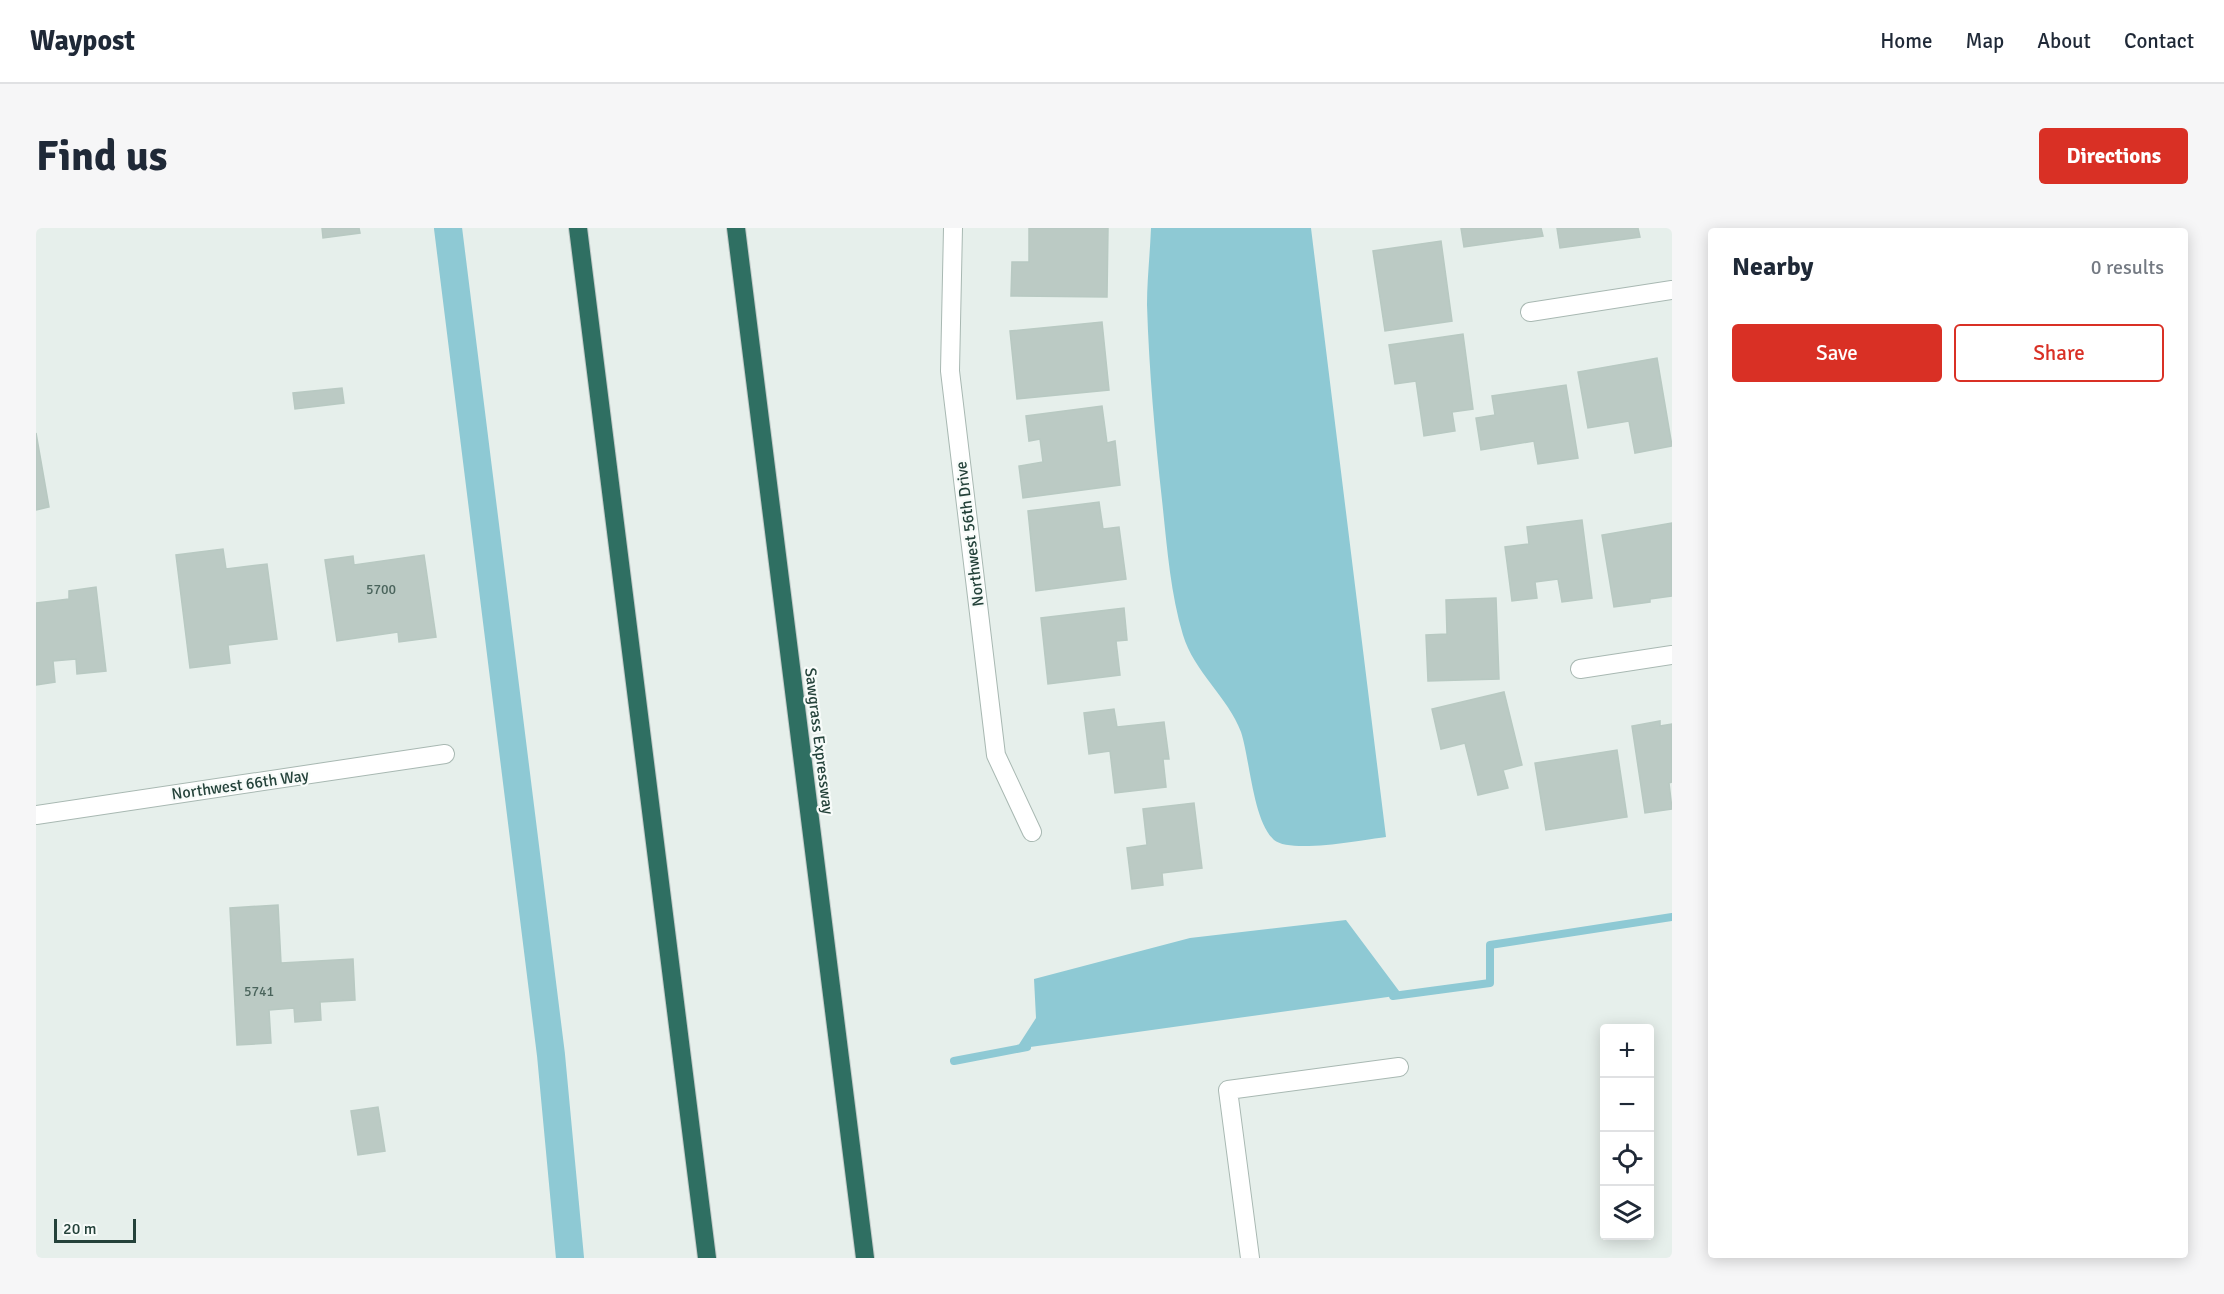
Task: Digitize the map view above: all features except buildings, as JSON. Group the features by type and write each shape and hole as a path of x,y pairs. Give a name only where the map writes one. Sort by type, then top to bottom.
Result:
{"highway":[{"path":"578,228 707,1258"},
{"name":"Sawgrass Expressway","path":"736,228 865,1258"}],"street":[{"name":"Northwest 56th Drive","path":"953,228 950,371 996,755 1032,832"},
{"path":"1530,312 1672,290"},
{"path":"1580,669 1672,655"},
{"name":"Northwest 66th Way","path":"36,815 445,754"},
{"path":"1251,1258 1228,1090 1399,1067"}],"water":[{"path":"1151,228 1311,228 1386,837 1311,846 1295,846 1274,840 1261,819 1241,732 1228,707 1188,648 1172,585 1155,427 1147,305"},
{"path":"1346,920 1402,995 1016,1049 1036,1018 1034,979 1190,938"}],"waterway":[{"path":"448,228 551,1055 570,1258"},
{"path":"1393,996 1490,983 1490,945 1672,917"},
{"path":"954,1061 1027,1047"}]}
